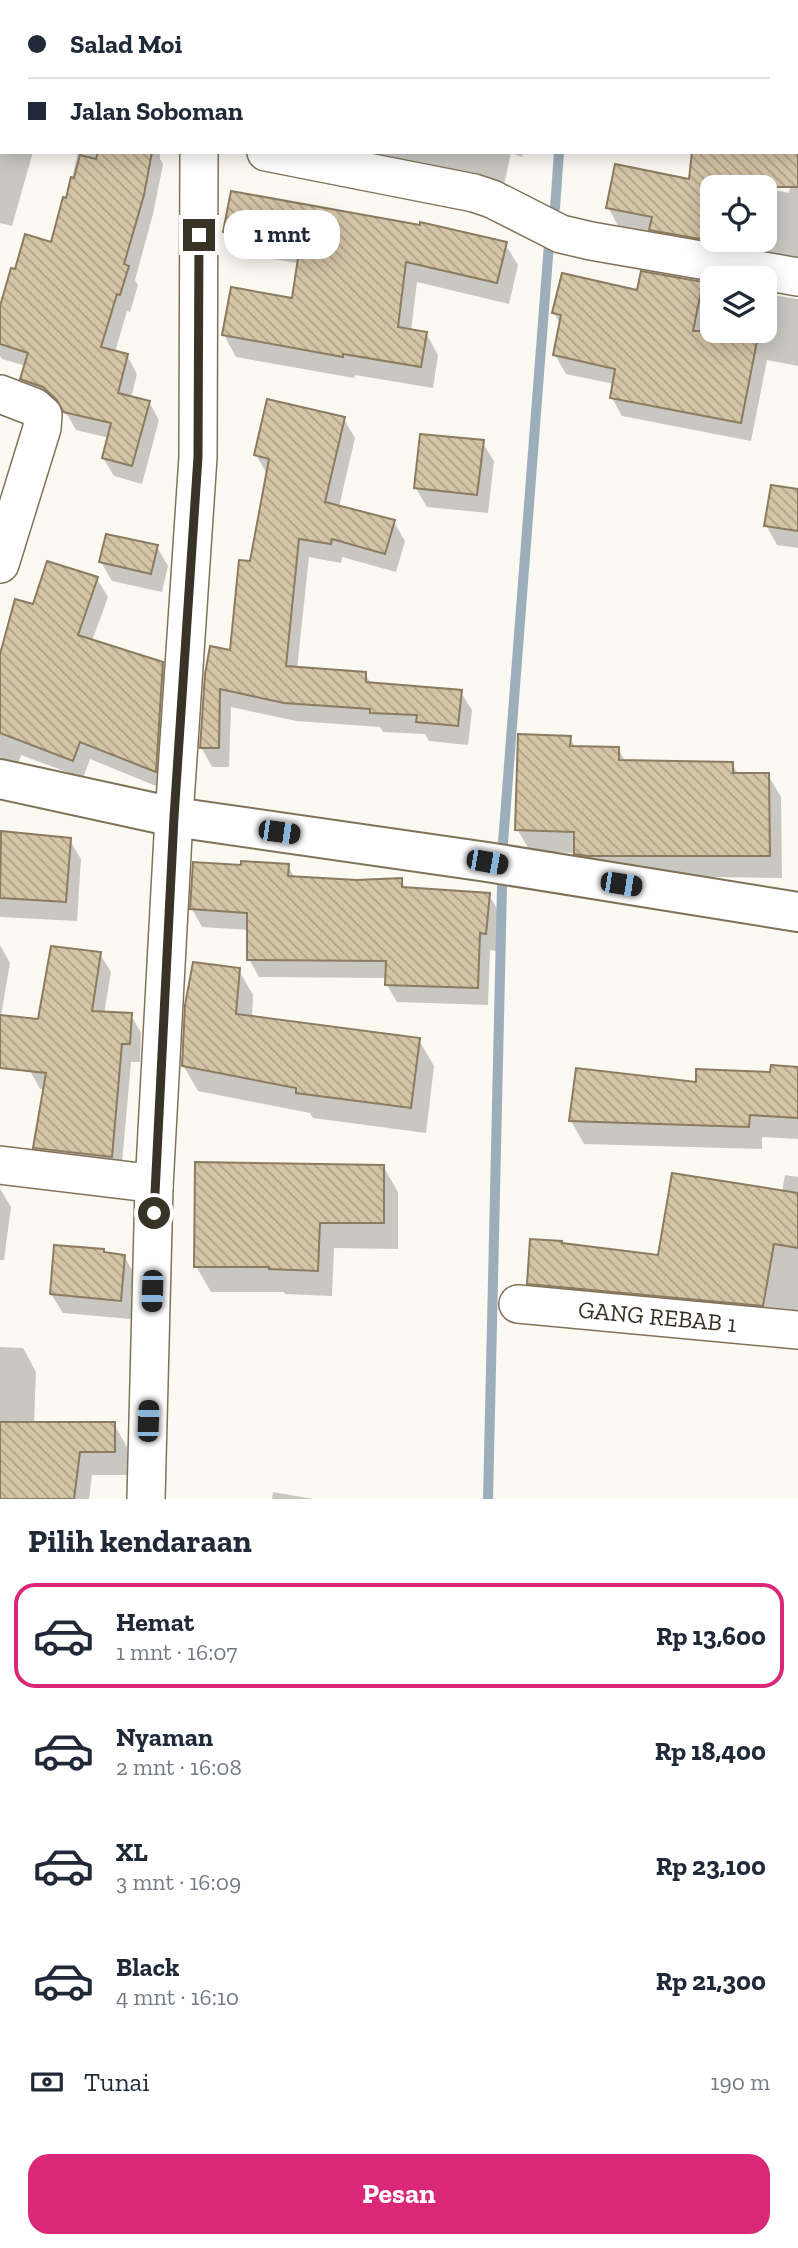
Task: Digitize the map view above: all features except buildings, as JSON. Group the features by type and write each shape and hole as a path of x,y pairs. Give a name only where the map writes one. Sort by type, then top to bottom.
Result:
{"street":[{"path":"146,1499 155,1187 174,817 198,457 200,154"},
{"path":"276,154 492,199 561,234 798,277"},
{"path":"0,394 34,407 43,415 42,428 0,564"},
{"path":"0,779 174,817 798,912"},
{"path":"0,1165 140,1182 155,1187"},
{"name":"GANG REBAB 1","path":"519,1304 798,1330"}],"waterway":[{"path":"555,208 559,154"},
{"path":"488,1499 503,843 549,244"}],"route":[{"path":"154,1213 174,817 198,457 199,235"}]}
